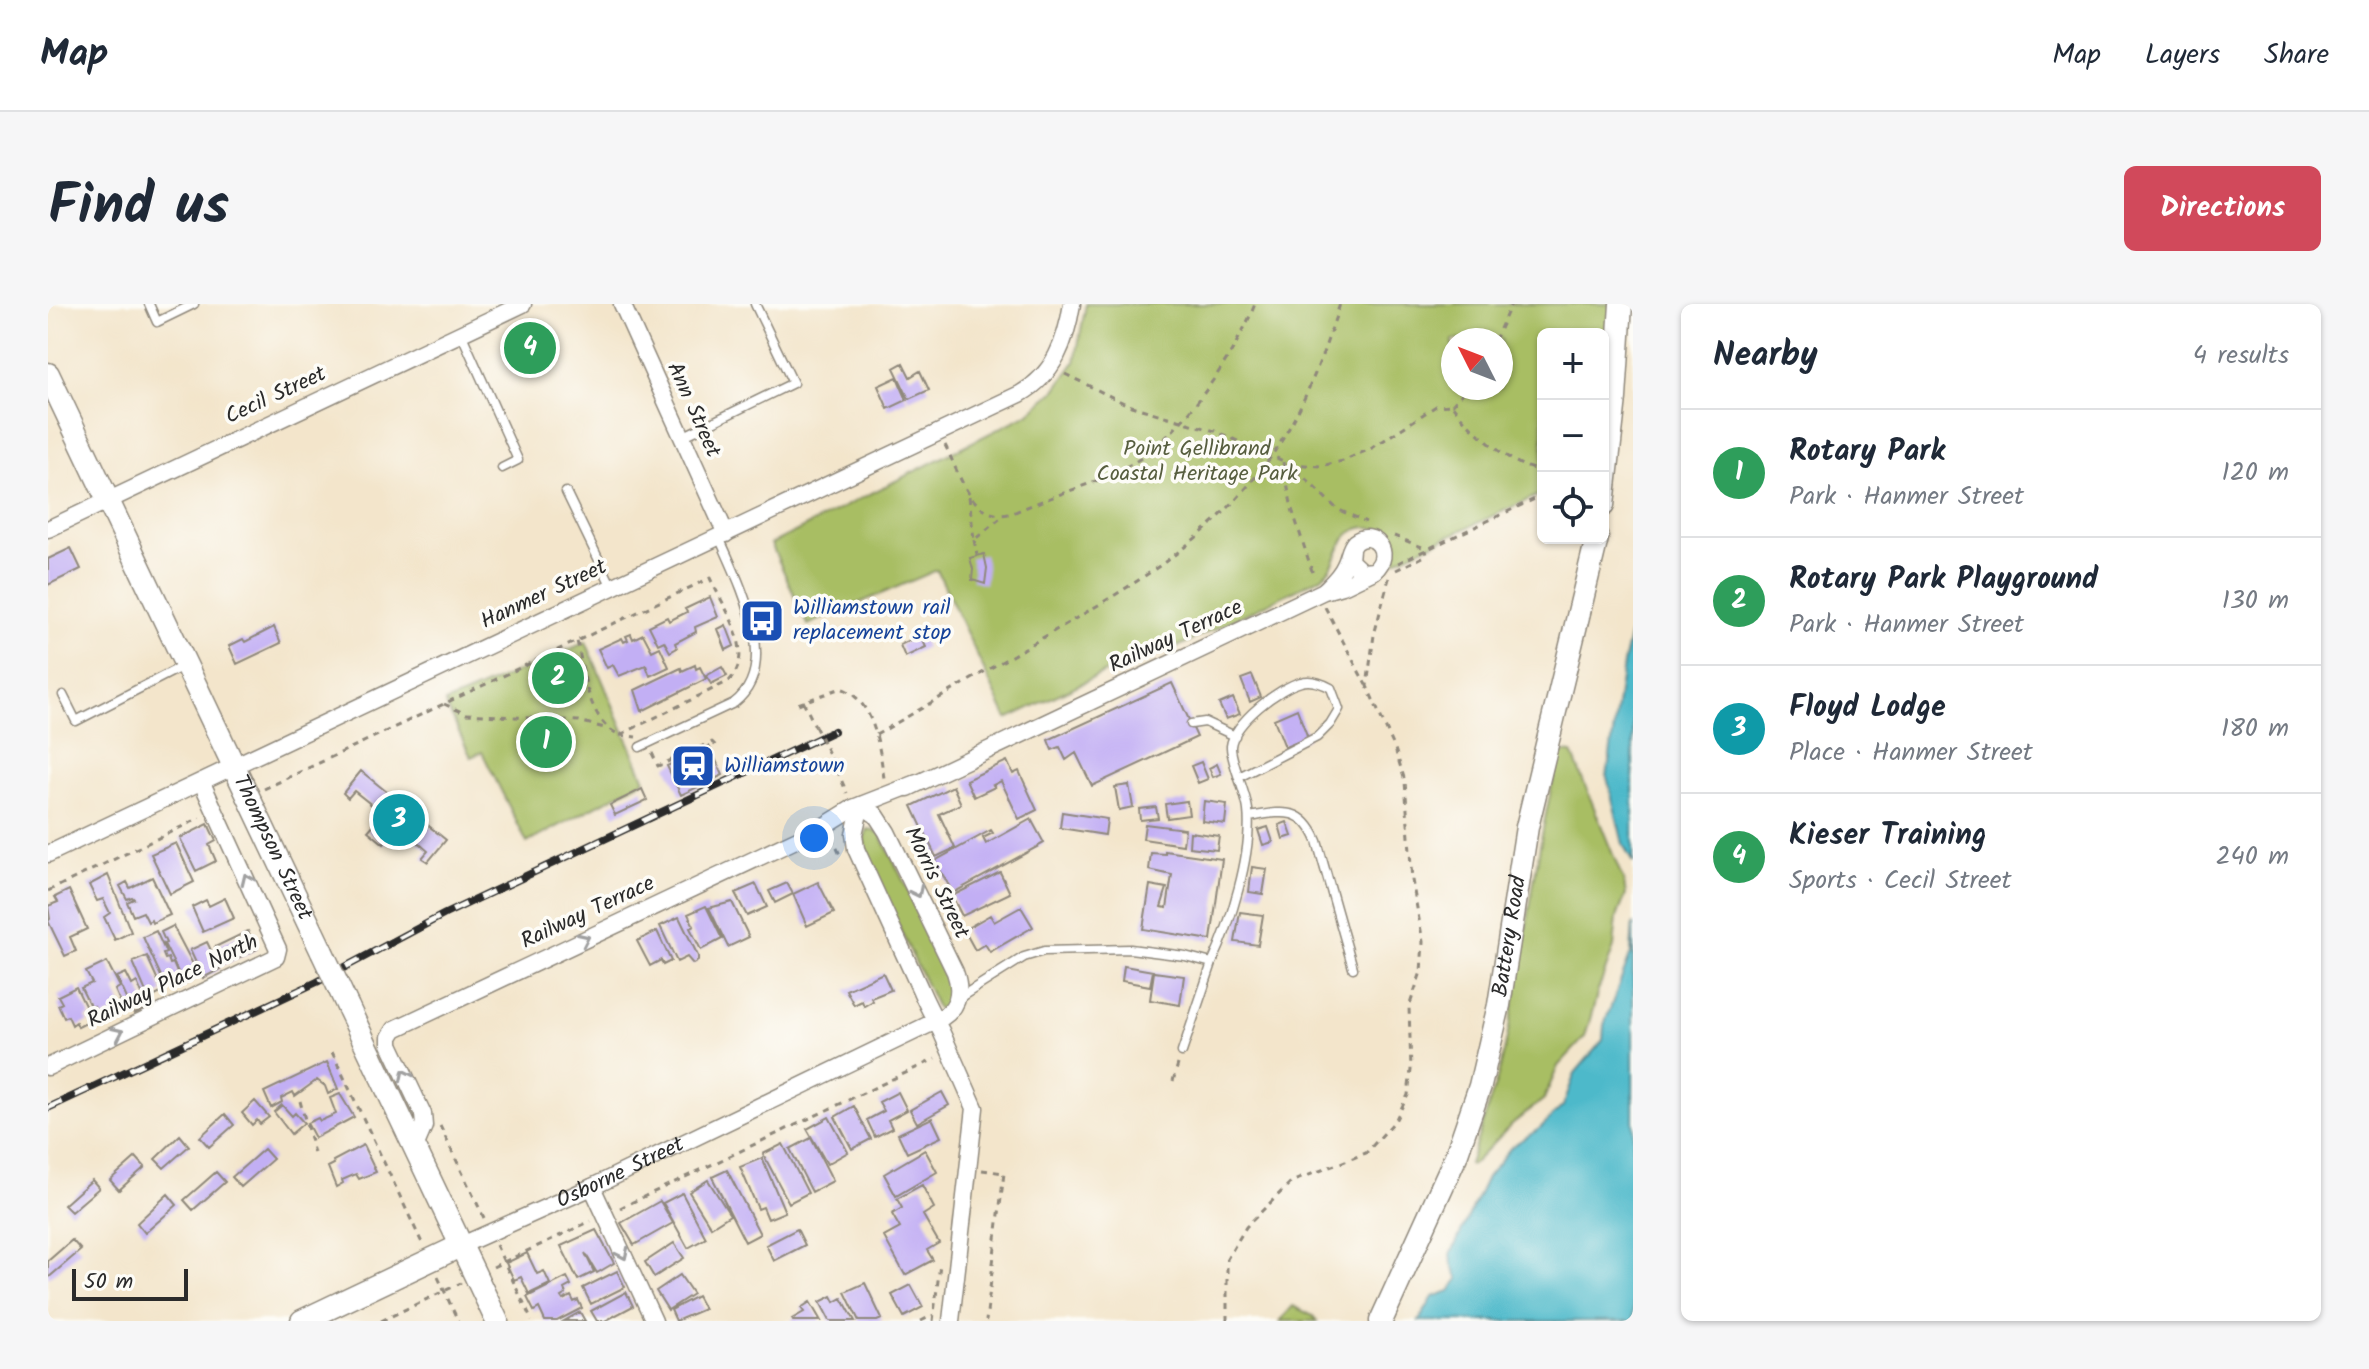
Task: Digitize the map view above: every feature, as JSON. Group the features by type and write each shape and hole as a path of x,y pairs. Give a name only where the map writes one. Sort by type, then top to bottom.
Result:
{"street":[{"name":"Cecil Street","path":"48,529 523,304"},
{"name":"Ann Street","path":"622,304 722,536"},
{"path":"1051,366 1062,345 1072,304"},
{"path":"1607,472 1621,304"},
{"name":"Hanmer Street","path":"48,854 939,434 1027,390 1051,366"},
{"name":"Thompson Street","path":"48,374 497,1321"},
{"path":"1372,539 1380,545 1383,553 1381,570 1362,572 1355,568 1349,557 1359,540 1372,539"},
{"name":"Battery Road","path":"1381,1321 1456,1156 1480,1086 1499,1005 1527,827 1596,544"},
{"name":"Railway Terrace","path":"1322,592 1341,572 1351,549"},
{"name":"Railway Terrace","path":"887,832 879,812 880,805 917,783 1322,592 1381,570"},
{"name":"Railway Place North","path":"48,1067 276,957 278,949 202,783"},
{"name":"Railway Terrace","path":"415,1147 424,1126 423,1114 390,1044 395,1029 821,828 861,805 917,783"},
{"path":"861,805 854,834 860,860 929,1025 975,1104 951,1321"},
{"name":"Morris Street","path":"861,805 878,818 887,832 955,972 959,999"},
{"path":"929,1025 949,1013 959,999"},
{"name":"Osborne Street","path":"302,1321 592,1187 929,1025"},
{"path":"592,1187 654,1321"}],"lane":[{"path":"149,304 157,322 194,304"},
{"path":"682,438 793,383 755,304"},
{"path":"461,333 518,460 502,468"},
{"path":"566,492 612,587"},
{"path":"644,746 734,703 745,693 751,681 756,649 752,622 722,536"},
{"path":"63,695 76,721 185,665"},
{"path":"1182,1052 1241,879 1248,845 1249,817 1232,750 1235,736 1258,708 1299,683 1311,681 1327,685 1333,691 1338,713 1322,734 1241,776"},
{"path":"1191,724 1205,722 1235,736"},
{"path":"1249,817 1289,813 1310,827 1317,841 1353,968"},
{"path":"959,999 1024,957 1044,951 1136,949 1212,963"}],"path":[{"path":"974,540 1006,515 1134,463 1160,445 1229,356 1255,304"},
{"path":"876,735 1149,575 1220,518 1271,457 1301,406 1340,304"},
{"path":"1500,328 1511,304"},
{"path":"1051,366 1117,400 1215,431 1290,464 1321,466 1343,461 1372,448 1436,406 1452,405 1456,400"},
{"path":"1452,405 1511,461 1537,470"},
{"path":"939,434 969,495 977,555"},
{"path":"1283,462 1292,509 1322,592"},
{"path":"1290,464 1337,509 1374,524"},
{"path":"969,495 983,508 1006,515"},
{"path":"1381,570 1537,498"},
{"path":"1390,534 1427,550"},
{"path":"1381,570 1427,555 1427,550"},
{"path":"1367,686 1384,591 1381,570"},
{"path":"249,796 710,578 739,641 742,657 737,673 729,681 620,735"},
{"path":"1227,1321 1229,1254 1254,1217 1297,1178 1340,1165 1366,1153 1395,1121 1408,1095 1411,1070 1409,1007 1421,972 1423,942 1412,880 1405,781 1397,754 1367,686 1327,610"},
{"path":"577,641 594,708 608,729"},
{"path":"847,793 807,709 800,702 841,688 846,689 863,708 876,735 886,794"},
{"path":"443,704 466,714 579,721 608,729 635,737 658,766 712,742 716,746"},
{"path":"688,753 704,787"},
{"path":"48,891 216,811"},
{"path":"830,834 843,862"},
{"path":"381,1321 935,1058 929,1025"},
{"path":"332,1052 458,1321"},
{"path":"1173,1081 1182,1052"},
{"path":"300,1101 314,1153"},
{"path":"437,1120 532,1321"},
{"path":"969,1169 1004,1173 986,1321"},
{"path":"933,1321 941,1256"},
{"path":"921,1321 934,1315"}],"green space":[{"name":"Point Gellibrand Coastal Heritage Park","path":"1086,304 1617,304 1609,377 1609,328 1537,328 1537,496 1394,561 1391,544 1382,532 1368,527 1360,528 1343,541 1331,566 1320,578 1167,652 1160,646 1007,719 937,570 808,625 771,544 1028,414 1055,390 1075,362"},
{"path":"586,642 645,780 527,843 482,752 471,757 445,703"},
{"path":"1560,752 1572,753 1624,882 1626,895 1617,917 1614,947 1585,1037 1558,1066 1544,1099 1512,1124 1472,1165 1469,1164 1510,1026 1543,830"},
{"path":"868,829 880,833 952,980 949,1002 941,1009 937,1008 867,860 864,838"},
{"path":"1293,1306 1313,1316 1317,1321 1280,1321"}],"water":[{"path":"1633,619 1633,863 1623,844 1607,777 1623,664"},
{"path":"1633,923 1633,1321 1419,1321 1433,1297 1450,1291 1459,1279 1451,1254 1487,1177 1512,1146 1539,1129 1563,1106 1575,1073 1603,1040 1604,1025 1631,953"}],"building":[{"path":"903,363 910,377 920,371 929,390 909,399 894,368"},
{"path":"897,377 907,400 888,409 878,386"},
{"path":"71,548 81,569 48,585 48,559"},
{"path":"984,554 987,568 985,584 972,580 970,558"},
{"path":"710,597 718,617 695,627 696,632 675,643 677,648 670,652 664,641 658,644 649,626 667,617 669,621"},
{"path":"726,625 734,646 726,650 718,629"},
{"path":"274,627 281,643 237,664 229,646 243,639 245,642"},
{"path":"631,634 633,639 643,634 652,651 660,647 669,667 650,676 646,665 619,676 613,665 607,668 598,649 622,638 624,642 628,640 626,636"},
{"path":"920,635 926,647 905,657 900,645"},
{"path":"695,665 696,669 700,667 706,679 642,711 635,690 681,668 682,671"},
{"path":"722,667 727,676 711,684 706,676"},
{"path":"1252,675 1261,697 1250,702 1241,679"},
{"path":"1172,683 1197,737 1092,786 1076,753 1066,760 1060,747 1052,750 1048,740"},
{"path":"1233,698 1240,714 1226,719 1219,704"},
{"path":"1297,709 1308,738 1285,747 1274,719"},
{"path":"709,746 723,775 681,795 667,766"},
{"path":"1007,761 1013,774 1019,771 1037,810 1019,819 1001,781 974,797 966,780"},
{"path":"1201,762 1208,779 1198,783 1191,766"},
{"path":"1217,764 1221,774 1213,777 1209,768"},
{"path":"361,771 446,840 428,862 422,858 428,851 399,826 384,844 368,831 383,814 354,791 348,798 343,793"},
{"path":"1129,785 1133,807 1119,810 1115,787"},
{"path":"953,786 961,804 939,814 955,848 936,857 912,806"},
{"path":"642,789 647,800 615,815 610,805"},
{"path":"1187,801 1189,815 1167,818 1165,804"},
{"path":"1204,801 1227,804 1225,824 1202,821"},
{"path":"1156,807 1158,818 1140,820 1139,809"},
{"path":"1062,812 1107,819 1105,835 1060,828"},
{"path":"1031,819 1044,843 953,893 935,861 991,830 993,833 983,838 986,844"},
{"path":"1287,822 1292,836 1283,839 1279,825"},
{"path":"208,824 216,841 209,845 216,861 196,871 180,838"},
{"path":"1145,824 1185,829 1183,845 1143,839"},
{"path":"1268,827 1273,842 1263,845 1258,830"},
{"path":"1190,832 1219,836 1217,850 1189,847"},
{"path":"176,843 194,882 170,894 151,854"},
{"path":"1165,851 1222,859 1211,940 1143,929 1150,885 1167,888 1161,907 1167,908 1172,875 1149,870 1151,853 1165,854"},
{"path":"1252,867 1267,869 1263,894 1249,892"},
{"path":"1000,872 1010,893 962,916 952,896"},
{"path":"108,875 131,932 115,940 104,917 110,913 103,899 97,901 89,885"},
{"path":"152,877 170,915 152,923 151,920 148,922 143,912 133,916 127,902 134,899 127,899 120,886 127,882 130,888"},
{"path":"818,882 834,913 807,926 793,894"},
{"path":"787,883 793,894 775,903 769,891"},
{"path":"756,884 767,907 747,916 735,893"},
{"path":"69,890 87,929 70,937 76,951 65,956 48,921 48,906 58,902 55,897"},
{"path":"225,898 234,918 203,932 192,907 206,900 209,906"},
{"path":"732,902 749,937 728,947 709,908"},
{"path":"706,906 722,939 701,950 690,928 694,926 688,914"},
{"path":"1021,907 1033,927 990,952 985,944 975,950 964,930 990,915 994,922"},
{"path":"1240,912 1263,915 1258,945 1235,942"},
{"path":"679,917 698,956 698,961 693,964 687,957 677,962 660,926"},
{"path":"173,926 195,968 188,972 192,980 184,984 161,932"},
{"path":"156,931 166,953 163,954 165,959 173,963 181,985 173,989 170,983 165,985 143,937"},
{"path":"248,931 257,949 223,965 215,947"},
{"path":"657,931 671,961 663,965 661,960 650,966 637,941"},
{"path":"207,942 220,969 203,978 190,950"},
{"path":"147,956 163,992 149,999 133,962"},
{"path":"107,962 120,987 115,990 123,1008 100,1019 81,988 92,983 86,972"},
{"path":"1124,966 1153,971 1150,986 1122,981"},
{"path":"1154,972 1184,976 1180,1005 1150,1000"},
{"path":"126,973 132,985 137,982 148,1008 134,1014 117,977"},
{"path":"883,973 891,990 871,998 873,1001 864,1006 862,1001 854,1005 846,990"},
{"path":"76,987 90,1016 86,1018 88,1022 78,1027 76,1022 72,1025 68,1016 64,1018 58,1005 62,1003 58,996"},
{"path":"327,1062 338,1089 328,1094 325,1086 317,1080 295,1096 293,1092 281,1098 282,1102 271,1108 264,1092"},
{"path":"898,1092 907,1110 888,1120 892,1128 875,1137 867,1120 884,1111 879,1102"},
{"path":"942,1092 949,1105 917,1123 910,1110"},
{"path":"340,1094 354,1117 315,1138 307,1123 336,1114 330,1098"},
{"path":"255,1101 269,1117 260,1124 257,1120 252,1125 242,1113"},
{"path":"282,1105 304,1123 291,1134 274,1112"},
{"path":"854,1106 871,1139 852,1149 835,1117"},
{"path":"225,1114 234,1125 209,1147 200,1137"},
{"path":"829,1117 848,1152 827,1164 807,1129"},
{"path":"932,1118 941,1137 907,1153 898,1134"},
{"path":"180,1135 189,1146 164,1168 155,1159"},
{"path":"811,1138 833,1181 812,1192 790,1149"},
{"path":"783,1144 808,1193 789,1203 763,1154"},
{"path":"363,1145 376,1172 359,1179 356,1174 342,1180 343,1183 336,1187 328,1167 334,1164 333,1161"},
{"path":"264,1149 273,1159 241,1187 232,1177"},
{"path":"925,1150 937,1172 896,1196 884,1174"},
{"path":"136,1157 145,1167 119,1190 110,1180"},
{"path":"762,1158 785,1212 768,1219 763,1207 758,1209 740,1167"},
{"path":"727,1170 760,1234 745,1242 712,1177"},
{"path":"216,1172 225,1182 193,1210 184,1200"},
{"path":"92,1180 99,1188 71,1212 64,1205"},
{"path":"708,1180 730,1215 711,1227 689,1192"},
{"path":"922,1185 934,1208 923,1215 939,1243 927,1250 933,1260 905,1275 884,1237 900,1228 892,1214 902,1208 897,1199"},
{"path":"682,1193 706,1238 688,1248 663,1203"},
{"path":"168,1194 177,1205 145,1233 137,1223"},
{"path":"660,1201 673,1223 634,1245 621,1223"},
{"path":"797,1229 805,1245 774,1261 766,1245"},
{"path":"596,1230 614,1263 597,1273 585,1253 594,1272 578,1280 561,1246"},
{"path":"72,1240 81,1250 48,1278 48,1261"},
{"path":"674,1243 684,1258 654,1277 645,1262"},
{"path":"527,1253 537,1274 544,1271 550,1284 529,1294 521,1277 514,1280 506,1263"},
{"path":"617,1271 625,1287 591,1304 583,1288"},
{"path":"680,1275 693,1294 668,1310 656,1291"},
{"path":"567,1277 571,1285 564,1289 566,1294 561,1297 563,1300 571,1296 574,1302 578,1300 582,1308 557,1321 545,1321 539,1308 534,1311 527,1297"},
{"path":"865,1283 882,1319 877,1321 859,1321 845,1292"},
{"path":"911,1285 923,1307 904,1317 892,1295"},
{"path":"626,1292 633,1306 605,1321 597,1321 591,1311"},
{"path":"697,1296 704,1309 676,1321 671,1310"},
{"path":"832,1296 835,1302 842,1298 855,1321 830,1321 820,1302"},
{"path":"810,1302 821,1321 793,1321 804,1312 801,1308"},
{"path":"580,1312 585,1321 564,1321"}],"railway":[{"path":"48,1108 317,982 445,914 834,731"}],"place":[{"name":"Kieser Training","path":"530,348"},
{"name":"Williamstown rail replacement stop","path":"762,621"},
{"name":"Rotary Park Playground","path":"558,678"},
{"name":"Rotary Park","path":"546,742"},
{"name":"Williamstown","path":"693,766"},
{"name":"Floyd Lodge","path":"399,820"}]}
